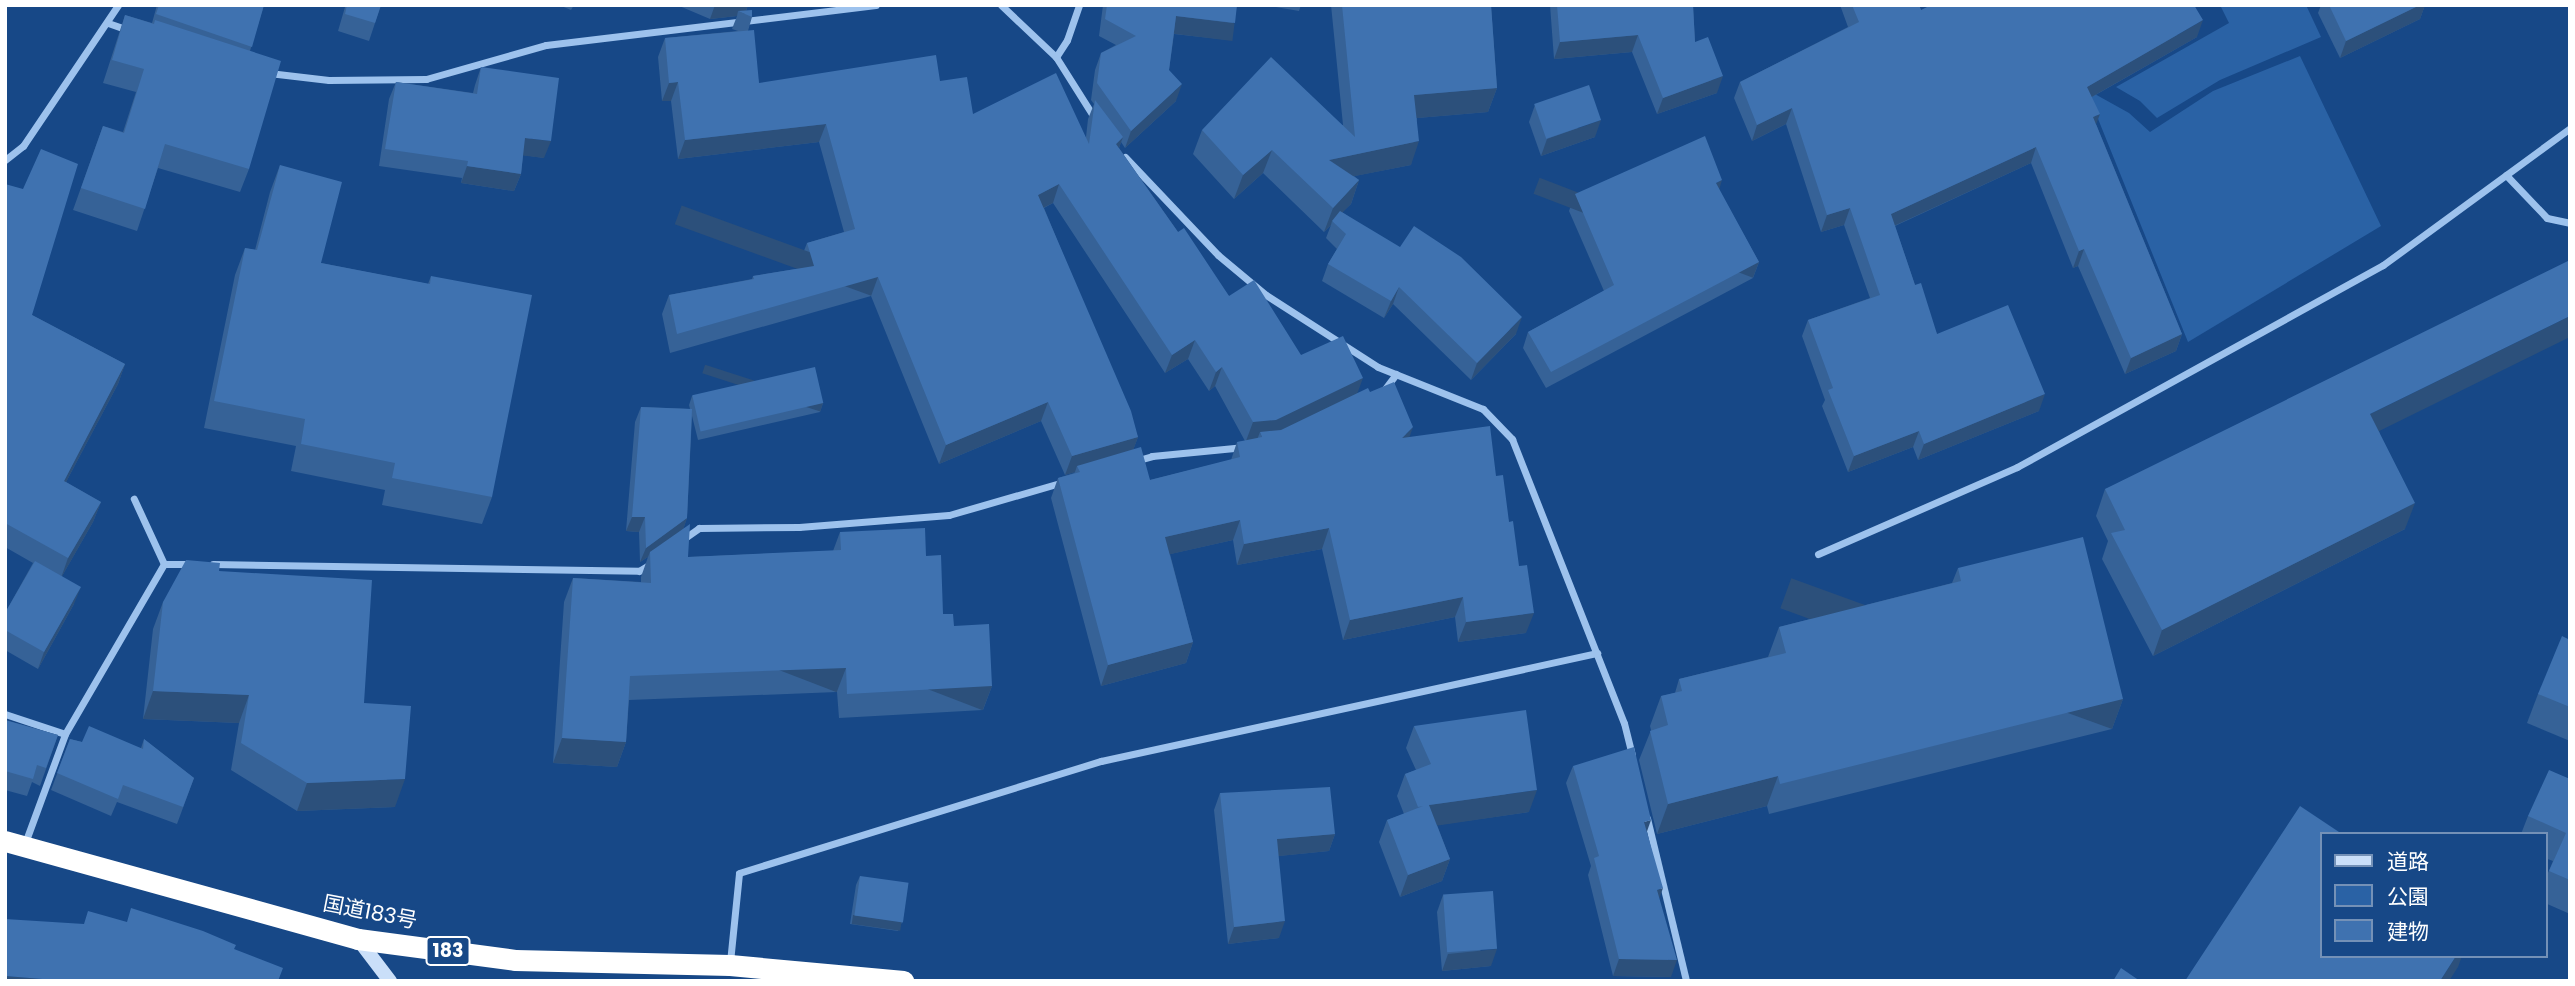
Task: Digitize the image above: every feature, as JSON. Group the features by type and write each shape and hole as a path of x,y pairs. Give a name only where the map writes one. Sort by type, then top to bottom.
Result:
{"highway":[{"name":"国道183号","path":"15,843 358,939 515,960 730,965 903,981"}],"main road":[{"path":"358,939 390,981"}],"street":[{"path":"5,159 23,146 118,5"},
{"path":"255,72 330,80 426,79 546,45 876,5"},
{"path":"1000,5 1056,57 1098,123"},
{"path":"1056,57 1067,40 1079,5"},
{"path":"108,23 133,32"},
{"path":"1818,554 2017,467 2383,265 2570,128"},
{"path":"1120,150 1218,255 1266,295 1378,367 1483,409 1512,439 1624,723 1634,764"},
{"path":"2505,175 2547,218 2570,223"},
{"path":"1371,396 1384,390 1396,374"},
{"path":"1127,464 1152,456 1258,446"},
{"path":"679,542 699,528 799,527 949,515 1076,478"},
{"path":"134,499 164,564"},
{"path":"164,564 639,571 659,557"},
{"path":"15,843 65,734 164,564"},
{"path":"730,965 738,873 1101,761 1597,653"},
{"path":"5,714 65,734"},
{"path":"1644,804 1686,981"}],"green space":[{"path":"2220,5 2306,5 2321,37 2220,80 2157,118 2140,101 2116,87 2229,23"},
{"path":"2300,56 2381,226 2188,342 2090,99 2093,93 2129,113 2150,132 2213,91"}],"building":[{"path":"159,5 264,5 252,47 156,14"},
{"path":"347,5 381,5 375,23 345,14"},
{"path":"1107,5 1237,5 1235,23 1176,16 1169,70 1182,84 1131,131 1097,83 1101,53 1136,36 1105,19"},
{"path":"1342,5 1491,5 1497,88 1414,95 1419,141 1329,160 1359,180 1333,208 1272,150 1243,175 1202,130 1271,57 1355,137"},
{"path":"1557,5 1693,5 1695,42 1708,37 1723,76 1663,98 1638,35 1560,42"},
{"path":"1852,5 1919,5 1921,10 1931,5 2194,5 2203,20 2087,87 2100,114 2093,117 2182,334 2131,358 2084,249 2079,251 2036,147 1891,214 1915,285 1921,283 1937,334 2008,305 2045,394 1924,444 1919,431 1854,456 1828,390 1833,388 1808,320 1880,295 1850,208 1827,215 1792,108 1757,125 1740,82 1859,22"},
{"path":"2329,5 2420,5 2346,41"},
{"path":"752,10 752,17 738,11"},
{"path":"125,15 154,24 155,20 281,61 249,169 165,144 145,209 81,188 103,126 124,133 144,69 112,60"},
{"path":"754,30 759,83 936,55 940,81 967,77 973,114 1056,73 1089,144 1095,100 1123,137 1116,144 1178,232 1184,228 1229,296 1254,280 1301,355 1343,336 1363,378 1276,420 1253,422 1222,367 1216,372 1195,340 1172,355 1059,184 1038,195 1131,411 1138,437 1072,456 1048,402 946,445 878,277 677,334 669,295 754,279 753,276 814,266 807,243 855,229 826,124 685,140 678,82 669,83 665,38"},
{"path":"481,67 559,78 551,141 525,138 521,174 467,166 468,161 385,149 396,82 477,94"},
{"path":"1589,85 1601,120 1546,139 1534,104"},
{"path":"1705,136 1722,180 1716,183 1759,262 1551,372 1528,332 1614,285 1575,194"},
{"path":"41,149 78,164 32,315 125,364 64,481 101,502 68,558 5,523 5,184 23,189"},
{"path":"280,165 342,182 321,263 430,284 431,276 532,295 492,497 392,478 395,463 301,444 305,419 214,401 245,248 257,250"},
{"path":"1340,211 1400,247 1414,226 1461,257 1522,317 1477,363 1399,287 1391,301 1328,264 1346,234 1332,221"},
{"path":"2570,260 2570,316 2370,414 2415,503 2162,630 2111,533 2125,530 2105,489"},
{"path":"815,367 823,403 701,431 692,395"},
{"path":"1394,382 1413,427 1402,438 1490,426 1496,476 1503,475 1509,522 1513,521 1519,566 1527,565 1534,613 1466,622 1463,597 1350,620 1329,528 1244,544 1240,520 1165,537 1193,642 1108,665 1058,478 1080,472 1077,466 1141,447 1150,480 1240,457 1237,442 1262,437 1260,432 1281,430 1368,388 1370,392"},
{"path":"641,407 692,409 687,518 646,548 645,517 632,517"},
{"path":"690,524 688,557 841,550 840,532 925,528 926,556 941,555 943,614 953,614 954,626 989,624 992,686 847,694 846,668 630,676 626,742 562,738 573,578 651,583 650,552"},
{"path":"2083,537 2123,699 1780,784 1778,776 1668,804 1650,731 1668,725 1661,696 1682,691 1679,679 1786,653 1779,627 1961,581 1958,568"},
{"path":"186,560 220,563 219,571 372,580 364,703 411,706 405,779 307,783 241,743 249,695 153,691 163,602"},
{"path":"35,561 81,587 44,652 5,630 5,613"},
{"path":"2562,636 2570,640 2570,707 2538,694"},
{"path":"1526,710 1537,790 1429,805 1450,859 1408,875 1387,820 1423,806 1418,807 1405,774 1431,764 1414,726"},
{"path":"5,720 58,735 46,768 37,765 33,779 5,771"},
{"path":"89,726 143,749 144,739 194,778 183,807 123,785 118,799 57,773 70,739 82,742"},
{"path":"1634,747 1651,820 1644,822 1663,888 1657,890 1677,960 1619,959 1594,858 1599,856 1573,766"},
{"path":"2549,770 2570,779 2570,880 2549,871 2566,833 2528,816"},
{"path":"1330,787 1335,834 1277,839 1285,921 1234,927 1220,793"},
{"path":"2300,806 2339,832 2320,832 2320,958 2455,958 2440,981 2185,981"},
{"path":"860,876 909,883 903,922 854,916"},
{"path":"1493,891 1497,949 1447,952 1443,894"},
{"path":"131,908 203,931 236,945 234,949 283,968 278,981 67,981 5,976 5,919 84,924 88,911 127,922"},
{"path":"2121,968 2140,981 2113,981"}]}
